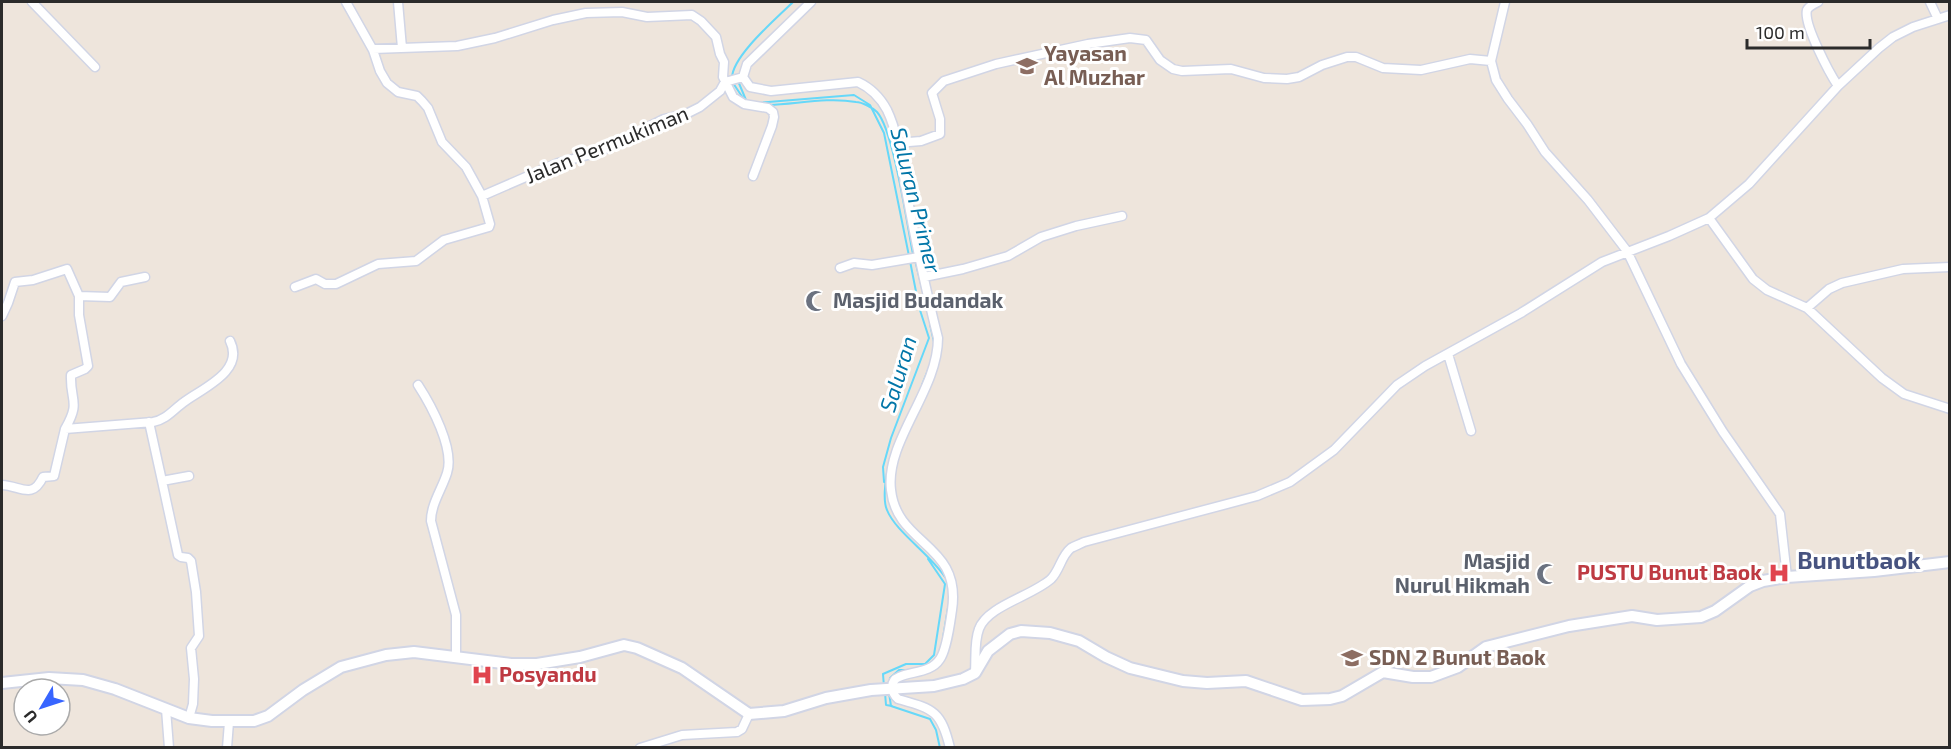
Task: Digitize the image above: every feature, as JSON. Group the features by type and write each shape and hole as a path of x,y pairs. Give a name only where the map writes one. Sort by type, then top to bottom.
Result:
{"street":[{"path":"32,2 95,67"},
{"path":"295,287 316,279 325,284 336,284 378,264 416,261 444,240 489,227 490,224 482,196 466,167 442,142 428,108 417,96 398,92 387,83 380,71 373,49 346,2"},
{"path":"398,2 402,48"},
{"path":"811,2 747,64 741,77 750,87 771,91 858,82 870,88 886,110 897,144 913,258 924,277 938,338 938,349 927,386 896,453 890,483 894,504 904,522 917,538 940,557 952,581 954,597 940,659 930,668 898,677 890,689 898,699 925,707 937,715 950,747"},
{"path":"1505,2 1491,61 1496,80 1545,152 1588,200 1627,251 1681,364 1723,432 1780,514 1787,577"},
{"path":"1818,2 1809,7 1806,12 1825,66 1838,86"},
{"path":"1930,2 1938,19"},
{"path":"373,49 457,46 495,38 586,12 622,12 647,17 692,15 716,37 724,62 723,72 729,93 738,101 751,106 768,108 773,112 772,126 753,176"},
{"path":"975,673 976,638 979,627 988,616 1049,580 1059,571 1064,558 1071,549 1084,542 1257,496 1290,482 1334,450 1397,385 1521,313 1602,262 1708,218 1749,184 1838,86 1893,37 1912,27 1950,15"},
{"path":"897,144 921,141 940,134 940,119 932,91 945,81 996,64 1088,44 1130,38 1146,40 1160,60 1173,69 1182,71 1231,69 1264,78 1299,77 1322,65 1347,57 1356,57 1383,68 1421,70 1470,59 1491,61"},
{"name":"Jalan Permukiman","path":"482,196 558,163 599,152 664,119 686,114 700,107 720,91 727,82 741,77"},
{"path":"924,277 1008,256 1041,237 1076,226 1122,216"},
{"path":"1708,218 1753,279 1767,290 1807,308 1882,378 1904,394 1950,409"},
{"path":"840,268 854,263 872,265 913,258"},
{"path":"1807,308 1829,289 1842,283 1903,268 1950,267"},
{"path":"2,316 15,282 33,280 67,269 79,296 79,315 88,366 72,375 75,406 65,429 54,476 43,477 38,487 31,490 2,485"},
{"path":"79,296 110,297 121,282 145,277"},
{"path":"65,429 159,421 165,418 227,371 233,351 230,341"},
{"path":"1448,354 1471,431"},
{"path":"418,385 434,412 448,455 448,471 431,512 431,521 456,615 456,657"},
{"path":"149,422 178,555 191,561 196,592 199,636 191,648 194,679 193,704 189,718"},
{"path":"162,481 189,476"},
{"path":"2,684 50,678 83,680 115,689 189,718 229,722 254,721 262,719 342,667 367,659 414,652 511,664 537,664 580,657 624,645 637,648 682,668 749,714 784,711 826,698 871,690 947,683 975,673 988,651 1010,634 1021,631 1050,633 1079,641 1130,668 1183,681 1207,683 1246,681 1302,700 1330,699 1342,696 1383,672 1413,677 1431,677 1458,668 1486,647 1569,626 1632,616 1657,620 1701,617 1756,583 1787,577 1874,571 1950,562"},
{"path":"166,710 169,747"},
{"path":"640,747 682,735 737,732 742,729 749,714"},
{"path":"226,747 229,722"}],"waterway":[{"name":"Saluran","path":"732,78 739,59 747,49 793,2"},
{"name":"Saluran","path":"738,81 746,100"},
{"name":"Saluran","path":"733,83 743,98"},
{"name":"Saluran","path":"757,103 854,95 870,105 884,133 909,256"},
{"name":"Saluran","path":"769,105 824,100 845,101 861,103 877,112 889,138 913,254"},
{"name":"Saluran Primer","path":"915,260 923,292"},
{"name":"Saluran","path":"884,482 883,467 891,438 929,338 919,307 910,261"},
{"name":"Saluran Primer","path":"930,324 934,342"},
{"name":"Saluran Primer","path":"922,385 928,370"},
{"name":"Saluran","path":"887,473 885,502 891,518 945,577"},
{"name":"Saluran","path":"884,687 883,674 906,664 925,664 934,655 945,584 928,559"},
{"name":"Saluran Primer","path":"943,638 948,608"},
{"name":"Saluran","path":"890,682 890,678 899,670 911,670"},
{"name":"Saluran","path":"885,693 886,705 892,706"},
{"name":"Saluran","path":"889,693 891,706 930,719 936,730 940,748"}],"place":[{"name":"Yayasan Al Muzhar","path":"1027,66"},
{"name":"Masjid Budandak","path":"816,301"},
{"name":"PUSTU Bunut Baok","path":"1779,573"},
{"name":"Masjid Nurul Hikmah","path":"1547,574"},
{"name":"SDN 2 Bunut Baok","path":"1352,658"},
{"name":"Posyandu","path":"482,675"}],"district":[{"name":"Bunutbaok","path":"1859,561"}]}
